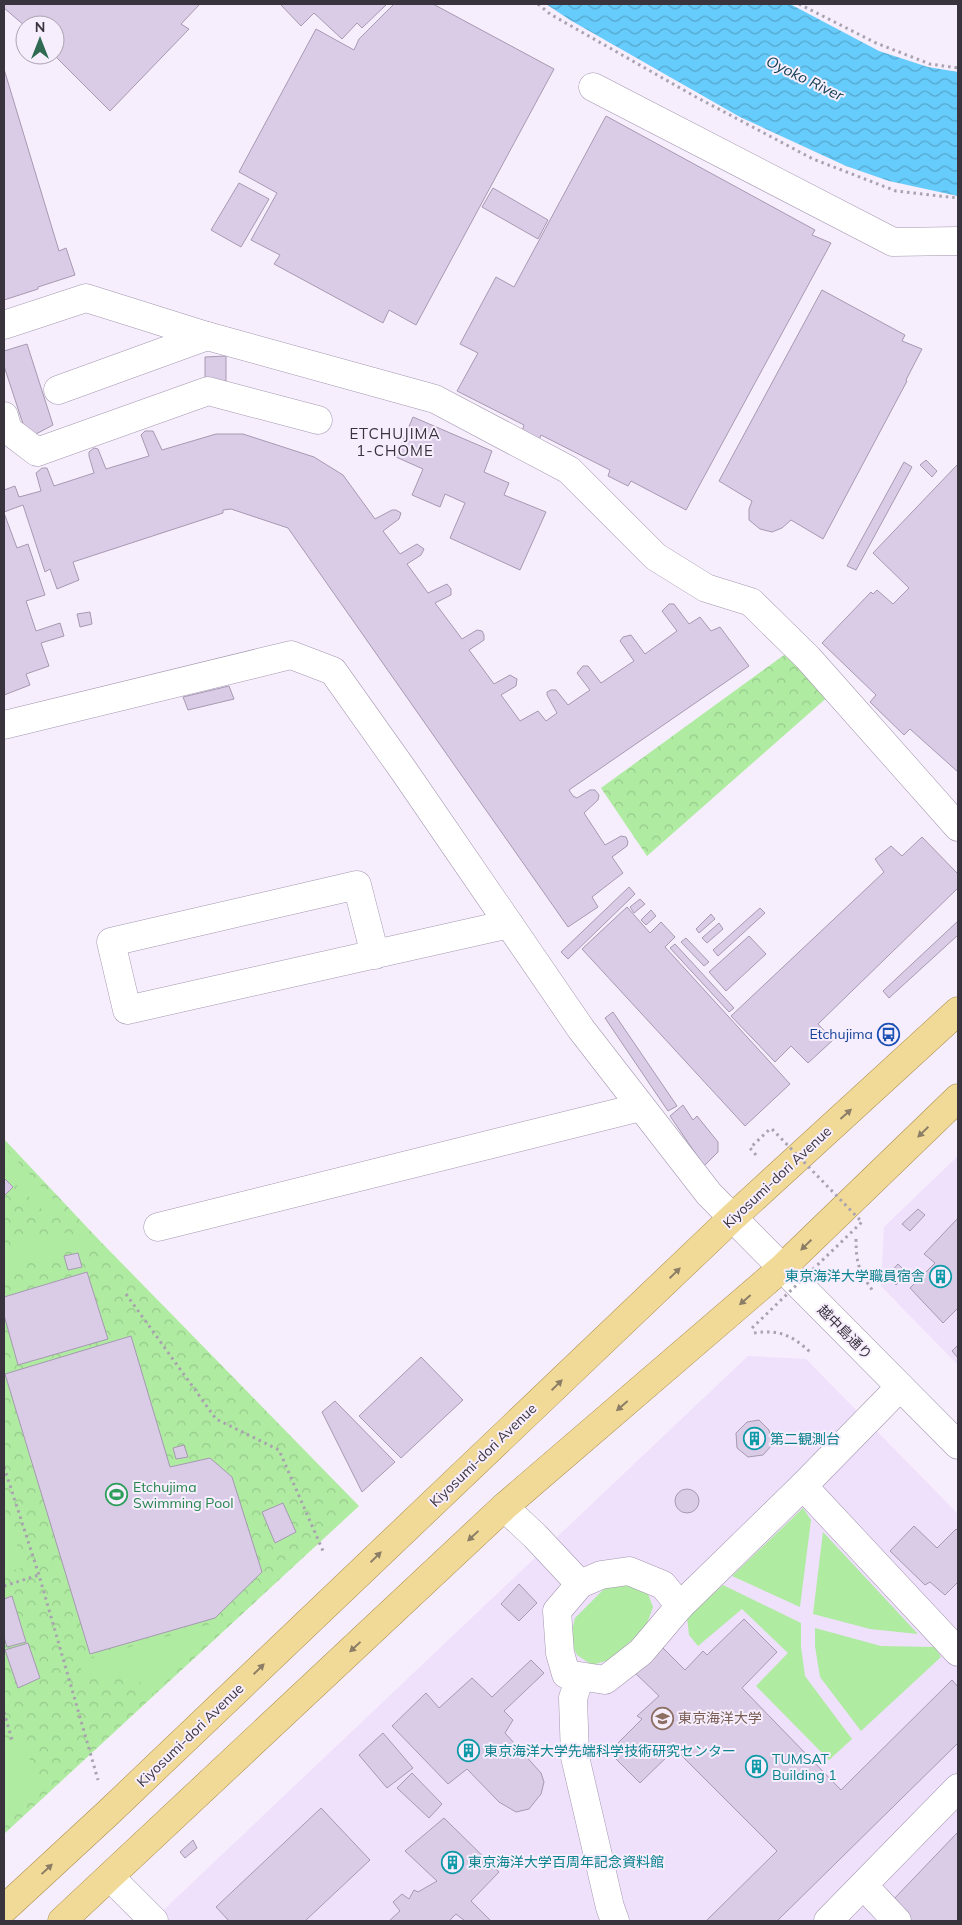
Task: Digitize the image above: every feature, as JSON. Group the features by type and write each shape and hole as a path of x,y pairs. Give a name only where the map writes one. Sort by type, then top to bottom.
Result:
{"main road":[{"name":"Kiyosumi-dori Avenue","path":"7,1906 109,1812 732,1218 958,1011"},
{"path":"62,1921 504,1507 782,1268 958,1098"}],"street":[{"path":"593,87 893,242 958,240"},
{"path":"4,325 86,298 207,336 435,399 569,470 656,557 706,588 751,602 808,658 958,828"},
{"path":"58,390 207,336"},
{"path":"4,416 8,430 37,452 208,392 318,420"},
{"name":"越中島通り","path":"4,725 291,656 333,671 581,1029 709,1194 958,1445"},
{"path":"375,955 357,885 111,942 127,1010 375,955 509,924"},
{"path":"158,1227 641,1107"},
{"path":"680,1606 663,1585 629,1571 601,1575 580,1584 557,1611 560,1653 566,1674 605,1680 641,1652 680,1606 803,1486 900,1387"},
{"path":"803,1486 958,1652"},
{"path":"504,1507 535,1536 580,1584"},
{"path":"580,1677 573,1698 575,1757 607,1916"},
{"path":"828,1921 958,1788"},
{"path":"110,1876 154,1921"},
{"path":"864,1886 897,1921"}],"path":[{"path":"538,4 550,14 653,73 813,159 896,191 958,198"},
{"path":"799,4 876,43 930,64 958,68"},
{"path":"750,1148 771,1128 862,1222"},
{"path":"859,1229 862,1222"},
{"path":"752,1328 862,1222"},
{"path":"856,1237 856,1256 862,1276 874,1291"},
{"path":"126,1294 216,1419 279,1450 322,1551"},
{"path":"752,1333 778,1332 796,1340 811,1353"},
{"path":"4,1467 39,1575 92,1766 109,1812"},
{"path":"4,1586 39,1575"},
{"path":"4,1712 12,1740"}],"shaded area":[{"path":"958,1156 958,1365 881,1286 884,1227"},
{"name":"東京海洋大学","path":"748,1356 806,1359 958,1514 958,1921 152,1921"}],"green space":[{"path":"791,650 831,694 647,856 601,788"},
{"path":"4,1139 99,1240 359,1506 4,1834"},
{"path":"4,1147 68,1215 52,1219 4,1173"},
{"path":"73,1222 93,1243 4,1271 4,1254 19,1245 58,1233 69,1233 74,1239"},
{"path":"4,1506 24,1567 4,1573"},
{"path":"803,1508 811,1520 800,1607 732,1576"},
{"path":"823,1532 918,1634 870,1629 813,1614"},
{"path":"628,1582 646,1589 653,1607 645,1629 609,1660 592,1665 577,1655 570,1640 575,1618 608,1585"},
{"path":"723,1585 801,1623 801,1647 805,1676 852,1739 829,1760 756,1686 788,1653 742,1609 698,1646 689,1635 687,1617"},
{"path":"231,1618 153,1694 139,1681 128,1676 116,1675 98,1679 92,1675 84,1676 78,1662"},
{"path":"815,1628 881,1646 935,1647 941,1657 861,1731 820,1677 815,1646"},
{"path":"24,1741 40,1791 4,1825 4,1743 5,1747"}],"water":[{"name":"Oyoko River","path":"546,4 790,4 879,51 928,67 958,72 958,196 889,181 846,166 740,117 570,20"}],"building":[{"path":"4,4 200,4 181,24 189,29 110,111 64,65 65,15 15,15 15,17 4,8"},
{"path":"280,4 387,4 362,28 357,23 342,39 314,13 301,26"},
{"path":"394,4 433,4 554,69 416,325 389,310 383,323 274,264 280,255 251,240 277,193 239,172 316,29 354,50 359,39"},
{"path":"4,69 59,251 66,248 75,275 4,300"},
{"path":"606,116 815,230 812,235 831,243 686,510 631,481 628,486 608,476 610,470 541,435 539,440 522,431 524,425 457,391 478,353 460,344 496,277 514,287"},
{"path":"239,183 269,199 241,247 211,230"},
{"path":"493,188 548,220 538,239 482,207"},
{"path":"822,290 905,335 902,341 922,349 823,539 791,520 782,528 772,532 760,529 749,520 749,509 752,501 719,481"},
{"path":"27,344 53,425 36,434 24,427 4,366 4,351"},
{"path":"226,356 226,381 205,381 205,357"},
{"path":"413,417 492,451 484,472 509,483 504,495 546,512 520,570 450,538 465,503 445,494 440,507 412,495 423,469 396,457"},
{"path":"145,431 153,431 162,450 216,434 243,434 314,457 343,475 375,519 392,510 401,513 399,519 383,531 400,554 417,544 424,549 421,555 407,564 428,593 447,584 451,589 451,595 435,603 462,639 477,630 482,631 484,640 469,650 494,684 510,675 517,679 516,686 501,695 520,721 538,711 546,721 557,713 547,695 547,692 551,690 556,690 568,705 590,690 577,673 583,666 588,666 601,683 634,661 620,641 623,637 631,635 645,654 677,631 662,611 669,604 674,604 689,624 700,617 711,631 720,627 749,666 569,790 577,798 590,790 595,790 599,795 598,800 584,813 605,845 621,836 626,837 628,842 627,846 612,857 623,873 592,897 598,907 568,927 288,528 231,509 223,510 223,513 73,562 79,580 57,589 50,569 45,572 23,505 4,512 4,490 15,486 19,497 41,491 36,473 42,468 47,468 54,486 94,473 89,452 94,448 98,449 106,469 149,456 141,435"},
{"path":"926,460 937,471 932,477 920,465"},
{"path":"904,462 912,467 856,570 847,566"},
{"path":"958,464 958,772 910,729 904,735 870,702 876,695 822,643 871,592 873,594 877,590 893,604 909,588 873,553"},
{"path":"4,513 17,548 28,544 45,595 26,601 36,631 60,623 64,636 41,643 49,666 26,674 30,685 4,695"},
{"path":"90,612 92,624 80,627 77,614"},
{"path":"229,686 234,699 188,710 183,697"},
{"path":"922,837 958,874 958,888 818,1024 833,1040 808,1063 791,1046 775,1062 731,1016 884,872 875,859 891,846 902,856"},
{"path":"629,887 635,894 568,959 561,952"},
{"path":"640,899 645,904 634,913 630,907"},
{"path":"627,907 650,933 661,922 675,937 665,947 790,1084 745,1126 582,949"},
{"path":"760,908 765,913 718,956 713,950"},
{"path":"651,910 656,916 646,925 641,920"},
{"path":"711,914 715,919 699,933 696,929"},
{"path":"958,921 958,935 889,998 883,991"},
{"path":"719,923 723,929 707,943 702,938"},
{"path":"749,936 766,954 726,991 709,972"},
{"path":"686,938 709,962 704,966 681,942"},
{"path":"675,944 734,1008 729,1012 670,948"},
{"path":"613,1012 677,1106 668,1111 605,1018"},
{"path":"893,1023 898,1030 886,1042 880,1036"},
{"path":"683,1105 693,1120 697,1116 718,1142 718,1152 704,1166 670,1116"},
{"path":"4,1178 13,1187 4,1196"},
{"path":"918,1209 925,1215 910,1231 902,1224"},
{"name":"東京海洋大学職員宿舎","path":"958,1218 958,1308 943,1323 910,1288 935,1263 924,1254"},
{"path":"78,1253 82,1267 68,1270 64,1256"},
{"path":"898,1264 907,1273 896,1285 887,1276"},
{"path":"87,1272 108,1339 18,1365 4,1315 4,1297"},
{"path":"131,1336 170,1467 210,1458 232,1477 262,1572 215,1618 90,1654 5,1374"},
{"path":"958,1345 958,1358 952,1351"},
{"path":"421,1357 463,1400 401,1458 359,1416"},
{"path":"335,1401 395,1462 362,1492 322,1412"},
{"name":"第二観測台","path":"759,1420 769,1430 772,1445 763,1455 748,1457 737,1448 736,1433 747,1422"},
{"path":"184,1445 188,1457 176,1459 173,1448"},
{"path":"687,1489 692,1490 698,1496 698,1506 692,1512 687,1513 682,1512 676,1506 675,1501 676,1496 682,1490"},
{"path":"283,1503 296,1532 275,1543 262,1512"},
{"path":"914,1526 937,1548 956,1529 958,1531 958,1582 945,1595 930,1582 925,1585 890,1551"},
{"path":"519,1584 537,1603 519,1621 501,1604"},
{"path":"12,1596 26,1642 7,1647 4,1637 4,1599"},
{"name":"TUMSAT Building 1","path":"744,1619 777,1652 742,1688 841,1790 952,1680 958,1687 958,1743 777,1921 706,1921 777,1851 675,1749 640,1783 609,1752 642,1719 637,1716 659,1696 631,1669 657,1642 685,1670 703,1651 707,1655"},
{"path":"28,1643 40,1678 18,1688 5,1650"},
{"name":"東京海洋大学先端科学技術研究センター","path":"531,1660 544,1673 504,1711 513,1720 505,1733 541,1773 544,1782 541,1794 529,1809 516,1812 499,1802 467,1769 448,1784 392,1726 426,1693 439,1708 472,1678 492,1697"},
{"path":"383,1733 413,1768 387,1788 359,1755"},
{"path":"412,1773 442,1804 429,1818 397,1788"},
{"path":"321,1808 370,1860 305,1921 229,1921 216,1907"},
{"name":"東京海洋大学百周年記念資料館","path":"444,1818 499,1872 471,1901 491,1921 465,1921 456,1914 449,1921 389,1921 400,1911 393,1902 402,1894 409,1899 414,1890 418,1892 437,1881 405,1851"},
{"path":"958,1832 958,1921 911,1921 892,1901"},
{"path":"193,1840 197,1848 185,1858 180,1852"}],"place":[{"name":"Etchujima","path":"889,1034"},
{"name":"東京海洋大学職員宿舎","path":"941,1276"},
{"name":"第二観測台","path":"754,1439"},
{"name":"Etchujima Swimming Pool","path":"117,1495"},
{"name":"東京海洋大学","path":"662,1718"},
{"name":"東京海洋大学先端科学技術研究センター","path":"468,1751"},
{"name":"TUMSAT Building 1","path":"756,1767"},
{"name":"東京海洋大学百周年記念資料館","path":"452,1862"}],"district":[{"name":"ETCHUJIMA 1-CHOME","path":"395,442"}]}
